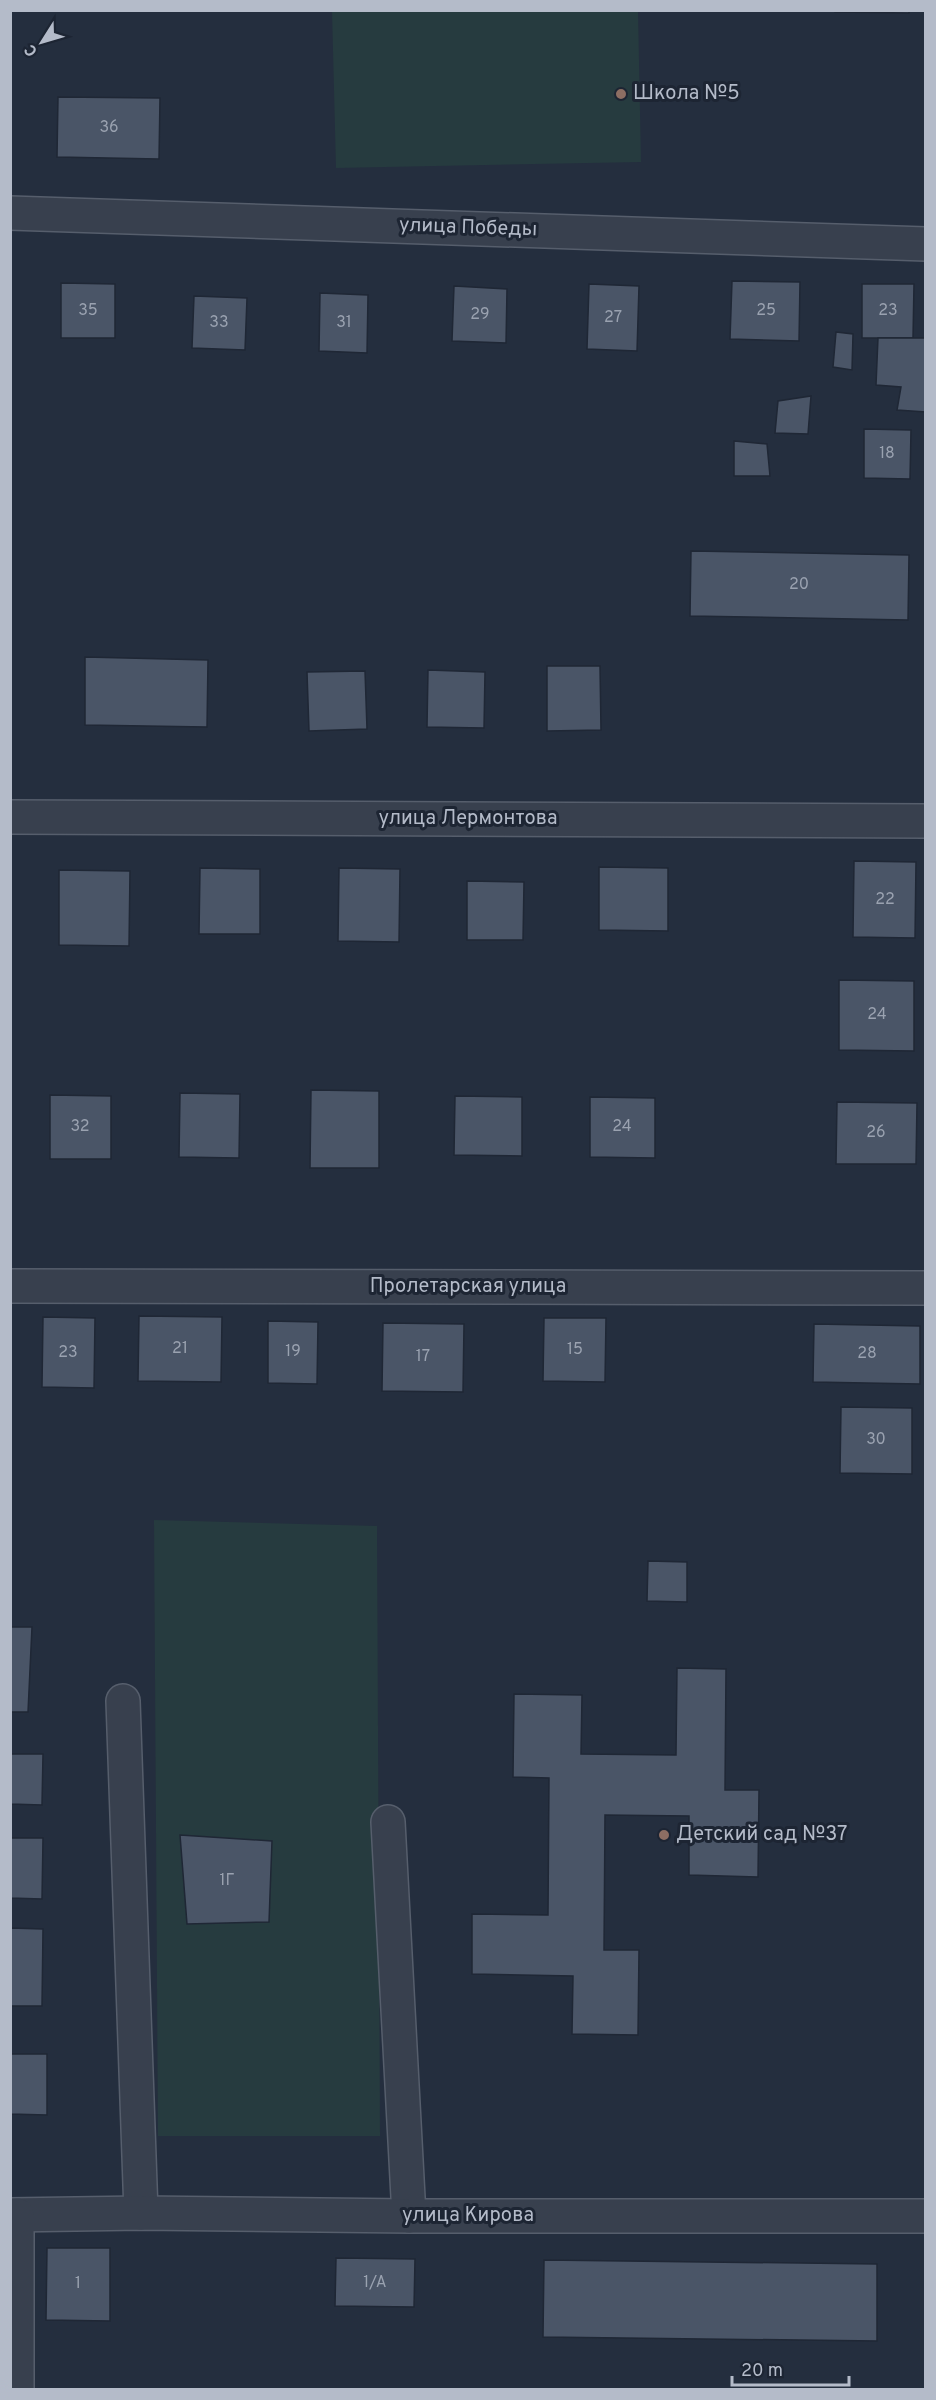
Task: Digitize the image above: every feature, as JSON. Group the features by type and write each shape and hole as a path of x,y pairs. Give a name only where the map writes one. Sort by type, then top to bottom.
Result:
{"street":[{"name":"улица Победы","path":"10,213 926,244"},
{"name":"улица Лермонтова","path":"10,817 926,821"},
{"name":"Пролетарская улица","path":"10,1286 926,1288"},
{"path":"123,1701 141,2213"},
{"path":"388,1822 409,2216"},
{"name":"улица Кирова","path":"14,2215 141,2213 409,2216 926,2216"},
{"path":"14,2215 17,2390"}],"green space":[{"path":"332,11 638,11 641,162 336,168"},
{"path":"154,1520 377,1526 380,2136 158,2136"}],"building":[{"path":"835,10 909,10 909,13 835,12"},
{"path":"58,97 160,98 159,159 57,157"},
{"path":"732,281 800,282 799,341 730,339"},
{"path":"61,283 115,284 115,338 61,338"},
{"path":"589,284 639,286 637,351 587,349"},
{"path":"862,284 914,284 913,338 862,338"},
{"path":"454,286 507,289 506,343 452,341"},
{"path":"320,293 368,295 367,353 319,351"},
{"path":"194,296 247,298 245,350 192,348"},
{"path":"836,332 853,334 852,370 833,367"},
{"path":"878,338 926,338 926,412 897,410 901,387 876,385"},
{"path":"811,396 808,434 775,433 778,401"},
{"path":"864,429 911,430 910,479 864,478"},
{"path":"734,441 767,444 770,476 734,476"},
{"path":"691,551 909,555 908,620 690,616"},
{"path":"85,657 208,660 207,727 85,725"},
{"path":"547,666 600,666 601,730 547,731"},
{"path":"428,670 485,672 484,728 427,727"},
{"path":"365,671 367,729 309,731 307,672"},
{"path":"854,861 916,862 915,938 853,937"},
{"path":"599,867 668,868 668,931 599,930"},
{"path":"200,868 260,869 260,934 199,934"},
{"path":"339,868 400,869 399,942 338,941"},
{"path":"59,870 130,871 129,946 59,945"},
{"path":"467,881 524,882 523,940 467,940"},
{"path":"839,980 914,981 914,1051 839,1050"},
{"path":"311,1090 379,1091 379,1168 310,1168"},
{"path":"180,1093 240,1094 239,1158 179,1157"},
{"path":"50,1095 111,1096 111,1159 50,1159"},
{"path":"455,1096 522,1097 522,1156 454,1155"},
{"path":"590,1097 655,1098 655,1158 590,1157"},
{"path":"837,1102 917,1103 916,1164 836,1164"},
{"path":"139,1316 222,1317 221,1382 138,1381"},
{"path":"43,1317 95,1318 94,1388 42,1387"},
{"path":"544,1318 606,1318 605,1382 543,1381"},
{"path":"268,1321 318,1322 317,1384 268,1383"},
{"path":"383,1323 464,1324 463,1392 382,1391"},
{"path":"814,1324 920,1326 920,1384 813,1382"},
{"path":"841,1407 912,1408 912,1474 840,1473"},
{"path":"648,1561 687,1562 687,1602 647,1601"},
{"path":"10,1627 32,1627 28,1712 10,1712"},
{"path":"677,1668 726,1669 725,1790 759,1790 758,1877 689,1875 689,1816 605,1815 604,1950 639,1950 638,2035 572,2034 573,1976 472,1974 472,1914 548,1915 549,1778 513,1777 514,1694 582,1695 581,1754 676,1755"},
{"path":"10,1754 43,1754 42,1805 10,1804"},
{"path":"180,1835 272,1841 269,1922 187,1924"},
{"path":"10,1838 43,1838 42,1899 10,1898"},
{"path":"10,1928 43,1929 42,2006 10,2006"},
{"path":"10,2054 47,2054 47,2115 10,2114"},
{"path":"47,2248 110,2248 110,2321 46,2320"},
{"path":"336,2258 415,2259 414,2307 335,2306"},
{"path":"544,2260 877,2264 877,2341 543,2337"}],"place":[{"name":"Школа №5","path":"621,94"},
{"name":"Детский сад №37","path":"664,1835"}]}
